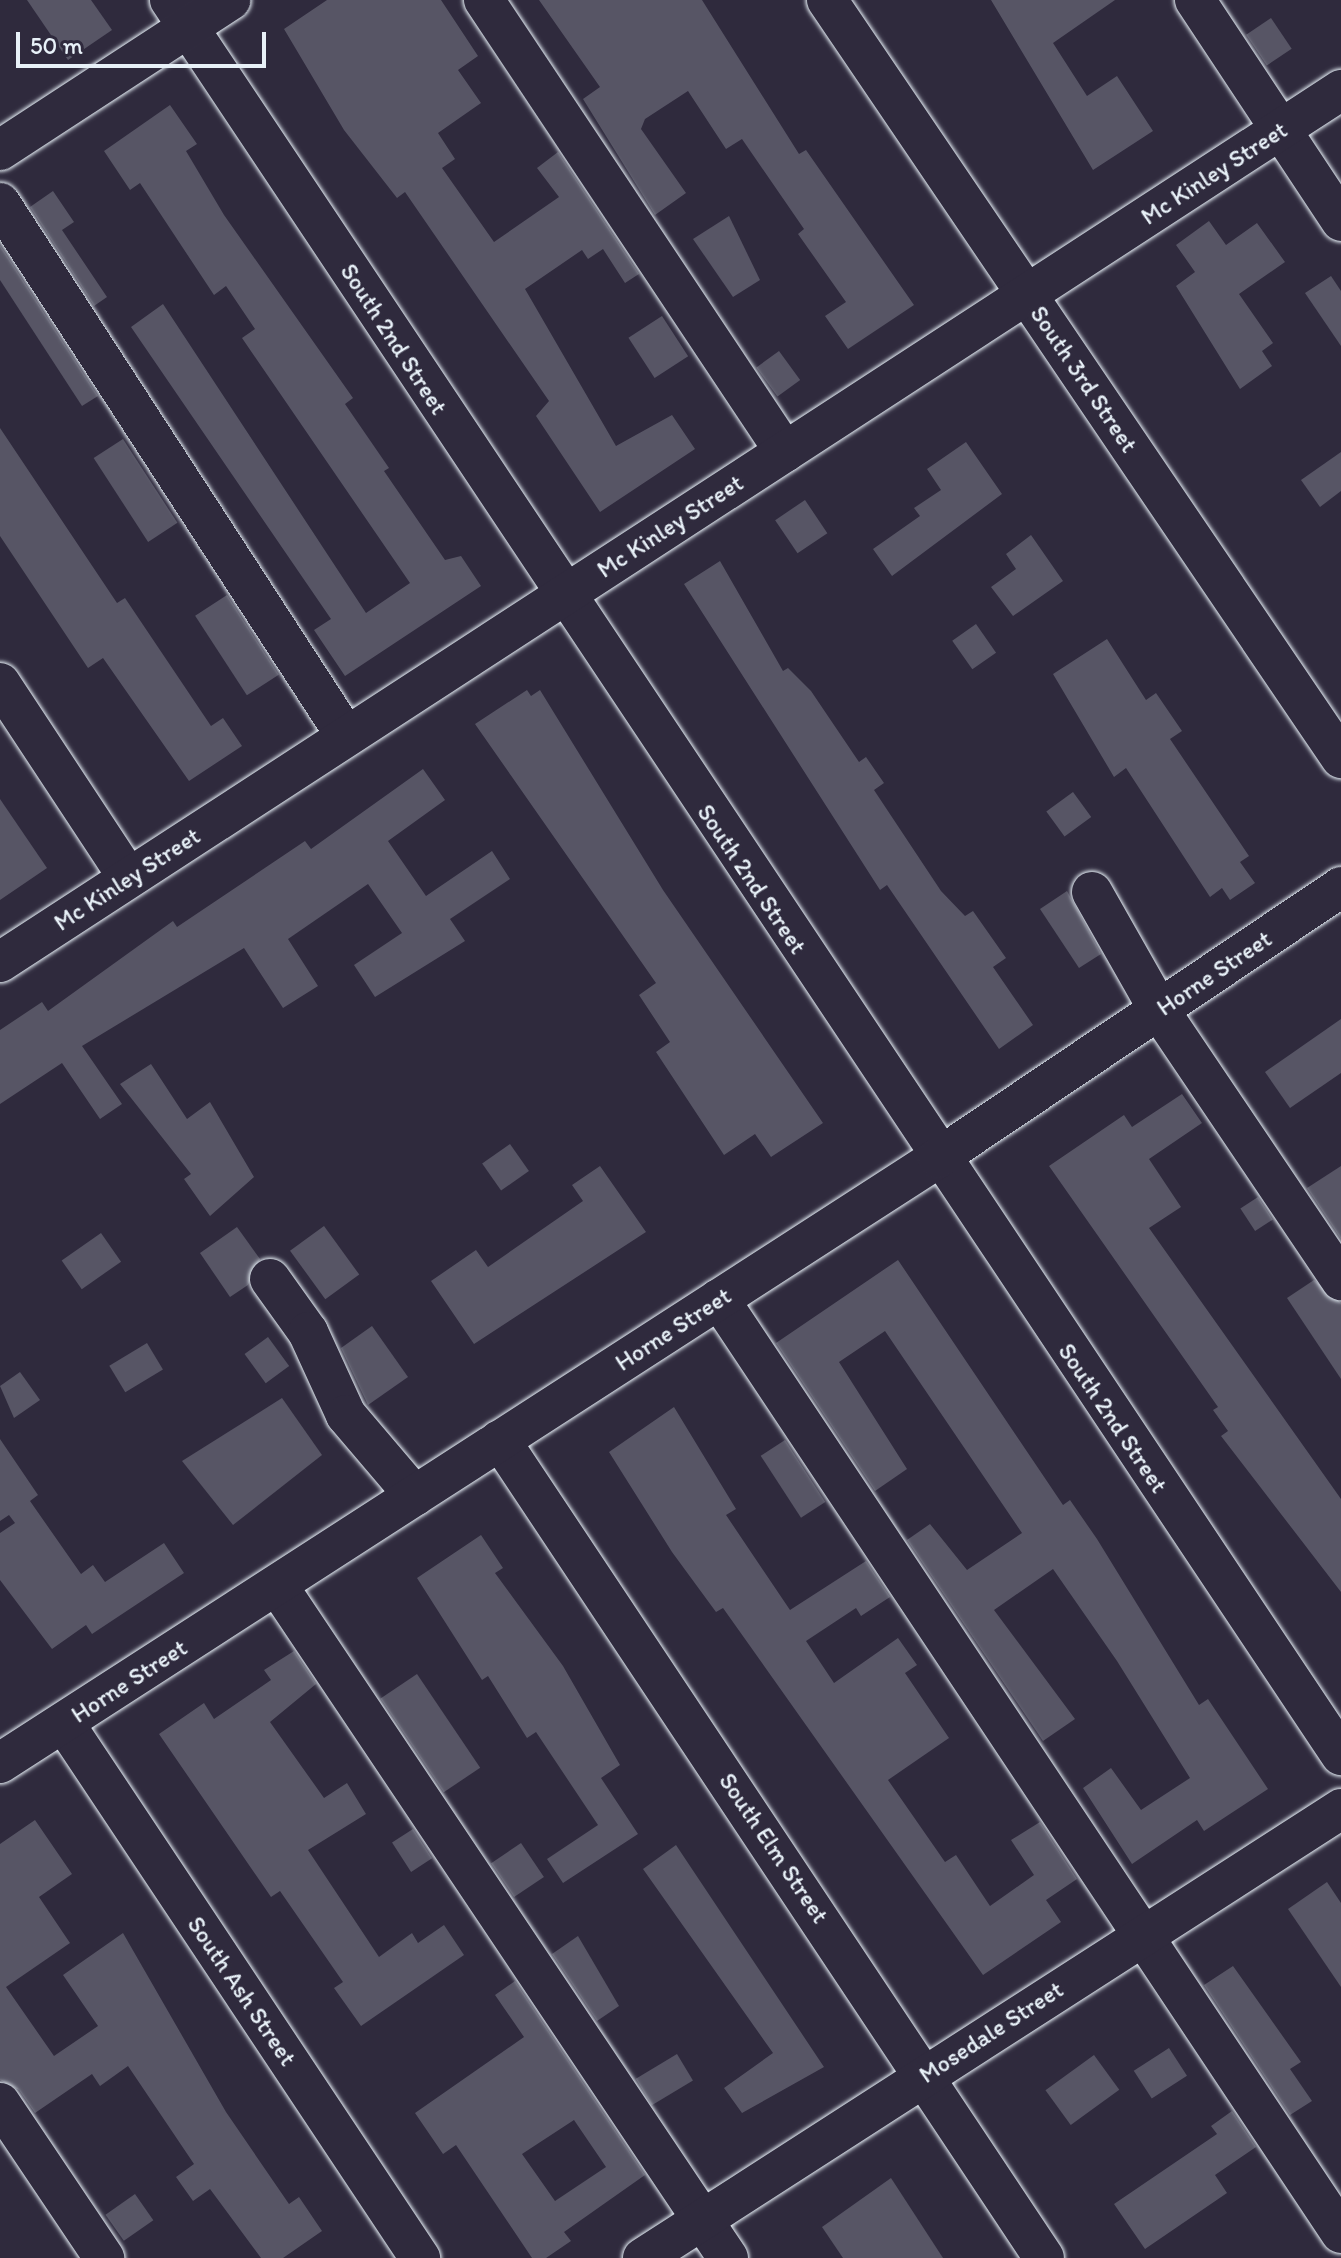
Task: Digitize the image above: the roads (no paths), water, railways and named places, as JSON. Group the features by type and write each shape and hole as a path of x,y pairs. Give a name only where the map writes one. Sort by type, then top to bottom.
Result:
{"street":[{"path":"0,150 179,14 230,0"},
{"path":"484,0 785,452"},
{"name":"South 3rd Street","path":"827,0 1341,758"},
{"path":"1195,0 1341,221"},
{"name":"South 2nd Street","path":"179,14 938,1158 1341,1755"},
{"name":"Mc Kinley Street","path":"0,962 1341,90"},
{"path":"0,203 346,736"},
{"path":"0,683 128,877"},
{"name":"Horne Street","path":"7,1745 64,1723 938,1158 1341,887"},
{"path":"1092,892 1159,1010 1341,1280"},
{"path":"270,1279 308,1332 346,1415 415,1496"},
{"path":"719,1299 1341,2233"},
{"name":"South Elm Street","path":"500,1440 926,2074 1044,2258"},
{"path":"277,1585 728,2258"},
{"name":"South Ash Street","path":"64,1723 420,2258"},
{"name":"Mosedale Street","path":"643,2258 1140,1934 1341,1809"},
{"path":"0,2103 104,2258"}]}
